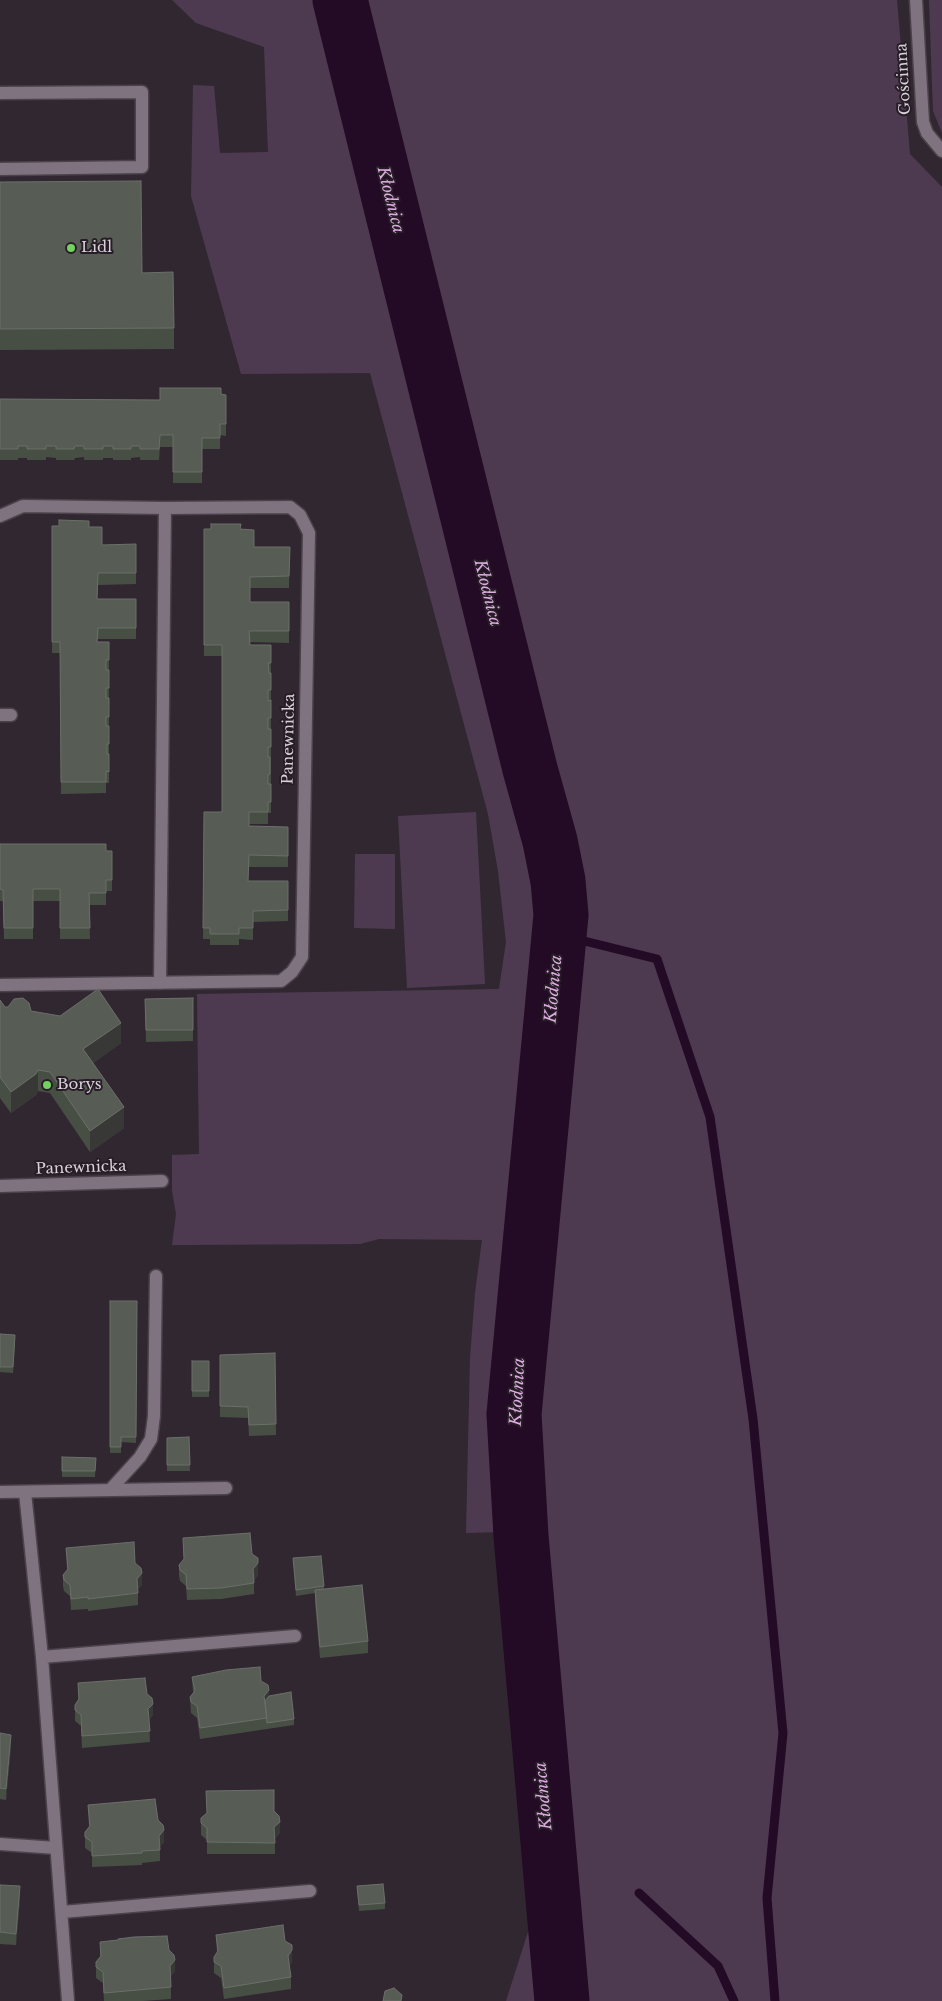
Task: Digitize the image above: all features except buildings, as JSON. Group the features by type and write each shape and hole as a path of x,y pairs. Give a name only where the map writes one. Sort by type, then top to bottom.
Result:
{"street":[{"name":"Gościnna","path":"916,0 923,122 927,133 942,151"},
{"path":"0,93 142,92 142,166 0,169"},
{"name":"Panewnicka","path":"0,516 23,506 290,508 300,515 309,533 302,957 292,972 281,981 0,985"},
{"path":"160,983 166,508"},
{"name":"Panewnicka","path":"0,1186 162,1181"},
{"path":"110,1490 140,1457 151,1439 154,1416 156,1276"},
{"path":"0,1492 226,1488"},
{"path":"25,1492 42,1657 68,2001"},
{"path":"42,1657 295,1636"},
{"path":"0,1844 56,1848"},
{"path":"62,1912 310,1891"}],"shaded area":[{"path":"172,0 335,0 549,865 555,901 555,929 507,1412 514,1530 555,2001 506,2001 535,1910 502,1532 466,1533 470,1358 475,1293 482,1240 379,1239 360,1244 172,1245 176,1214 172,1191 172,1155 199,1154 197,994 499,989 506,942 498,871 488,814 370,373 241,374 191,196 193,85 214,86 220,153 268,152 264,47 196,23"},
{"path":"349,0 897,0 910,154 942,187 942,2001 568,2001 526,1532 521,1412 568,922 568,886"},
{"path":"929,0 942,0 942,133 933,111"},
{"path":"476,812 485,984 407,988 398,816"},
{"path":"355,854 395,854 395,929 354,928"}],"waterway":[{"name":"Kłodnica","path":"340,0 530,769 550,841 558,881 561,915 514,1414 521,1536 562,2001"},
{"path":"560,935 657,959 710,1117 753,1419 783,1733 767,1898 775,2001"},
{"path":"639,1893 718,1966 734,2001"}],"place":[{"name":"Lidl","path":"71,248"},
{"name":"Borys","path":"47,1085"}]}
